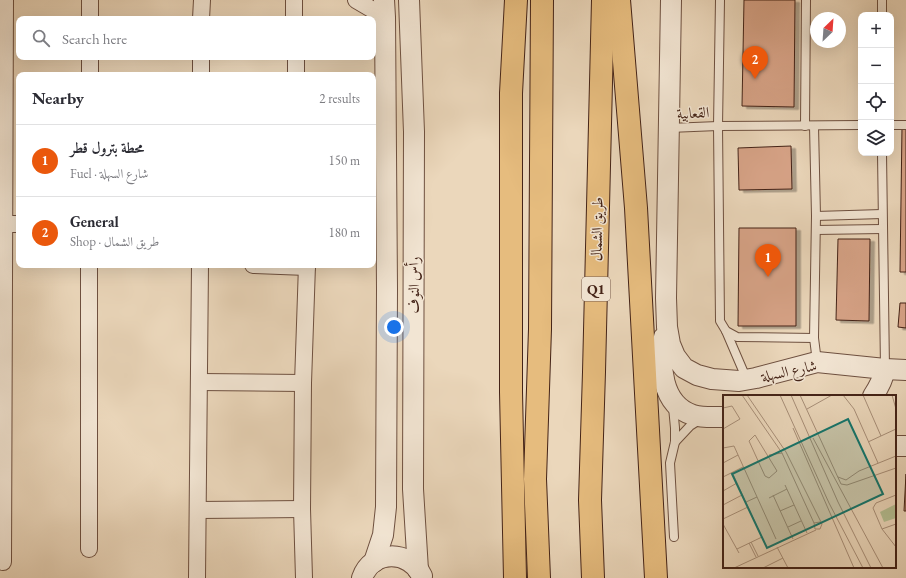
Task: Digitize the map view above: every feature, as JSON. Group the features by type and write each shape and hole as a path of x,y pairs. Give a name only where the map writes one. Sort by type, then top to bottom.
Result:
{"highway":[{"path":"515,578 511,392 511,93 516,0"},
{"path":"539,578 535,479 540,329 542,0"},
{"name":"طريق الشمال","path":"593,578 590,500 603,0"},
{"path":"619,0 636,208 656,578"}],"street":[{"path":"3,562 2,259 11,224 2,167 2,79 5,0"},
{"path":"90,0 90,16"},
{"path":"202,0 202,16"},
{"path":"294,0 294,16"},
{"path":"356,0 385,8"},
{"name":"رأس النوف","path":"409,0 414,132 413,489 420,574"},
{"path":"671,0 667,327 663,347 663,378 666,390 672,400 681,409 692,415 703,418 723,417"},
{"name":"رأس النوف","path":"364,573 383,535 386,507 387,289 385,8"},
{"path":"90,60 90,72"},
{"path":"201,60 201,72"},
{"path":"296,60 296,72"},
{"path":"89,268 90,548"},
{"path":"197,578 200,268"},
{"path":"304,578 302,509 306,268"},
{"name":"شارع السهلة","path":"667,327 670,344 675,356 684,368 697,375 712,379 739,381 747,380 817,362 906,370"},
{"path":"874,395 884,378 885,369"},
{"path":"199,382 303,383"},
{"path":"198,510 302,509"},
{"path":"364,573 381,558 398,556 406,559 420,574"}],"lane":[{"path":"720,0 718,126 720,321 726,331 747,380"},
{"path":"805,126 806,0"},
{"path":"882,0 882,12"},
{"path":"894,125 906,125"},
{"name":"القعابية","path":"669,128 718,126 858,126"},
{"path":"814,126 816,216 814,338 817,362"},
{"path":"882,156 885,369"},
{"path":"816,216 882,214"},
{"path":"816,230 882,229"},
{"path":"726,331 737,337 814,338"},
{"path":"672,400 675,442 670,463 674,537"},
{"path":"675,442 690,426 703,418"}],"building":[{"path":"744,0 795,0 794,107 742,106"},
{"path":"902,127 906,127 906,272 900,272"},
{"path":"791,146 792,189 739,190 738,148"},
{"path":"739,228 796,228 796,326 738,326"},
{"path":"838,239 870,239 869,321 836,320"},
{"path":"900,303 906,303 906,328 898,327"},
{"path":"906,474 906,511 904,511"}],"place":[{"name":"General","path":"755,79"},
{"name":"محطة بترول قطر","path":"768,277"}]}
